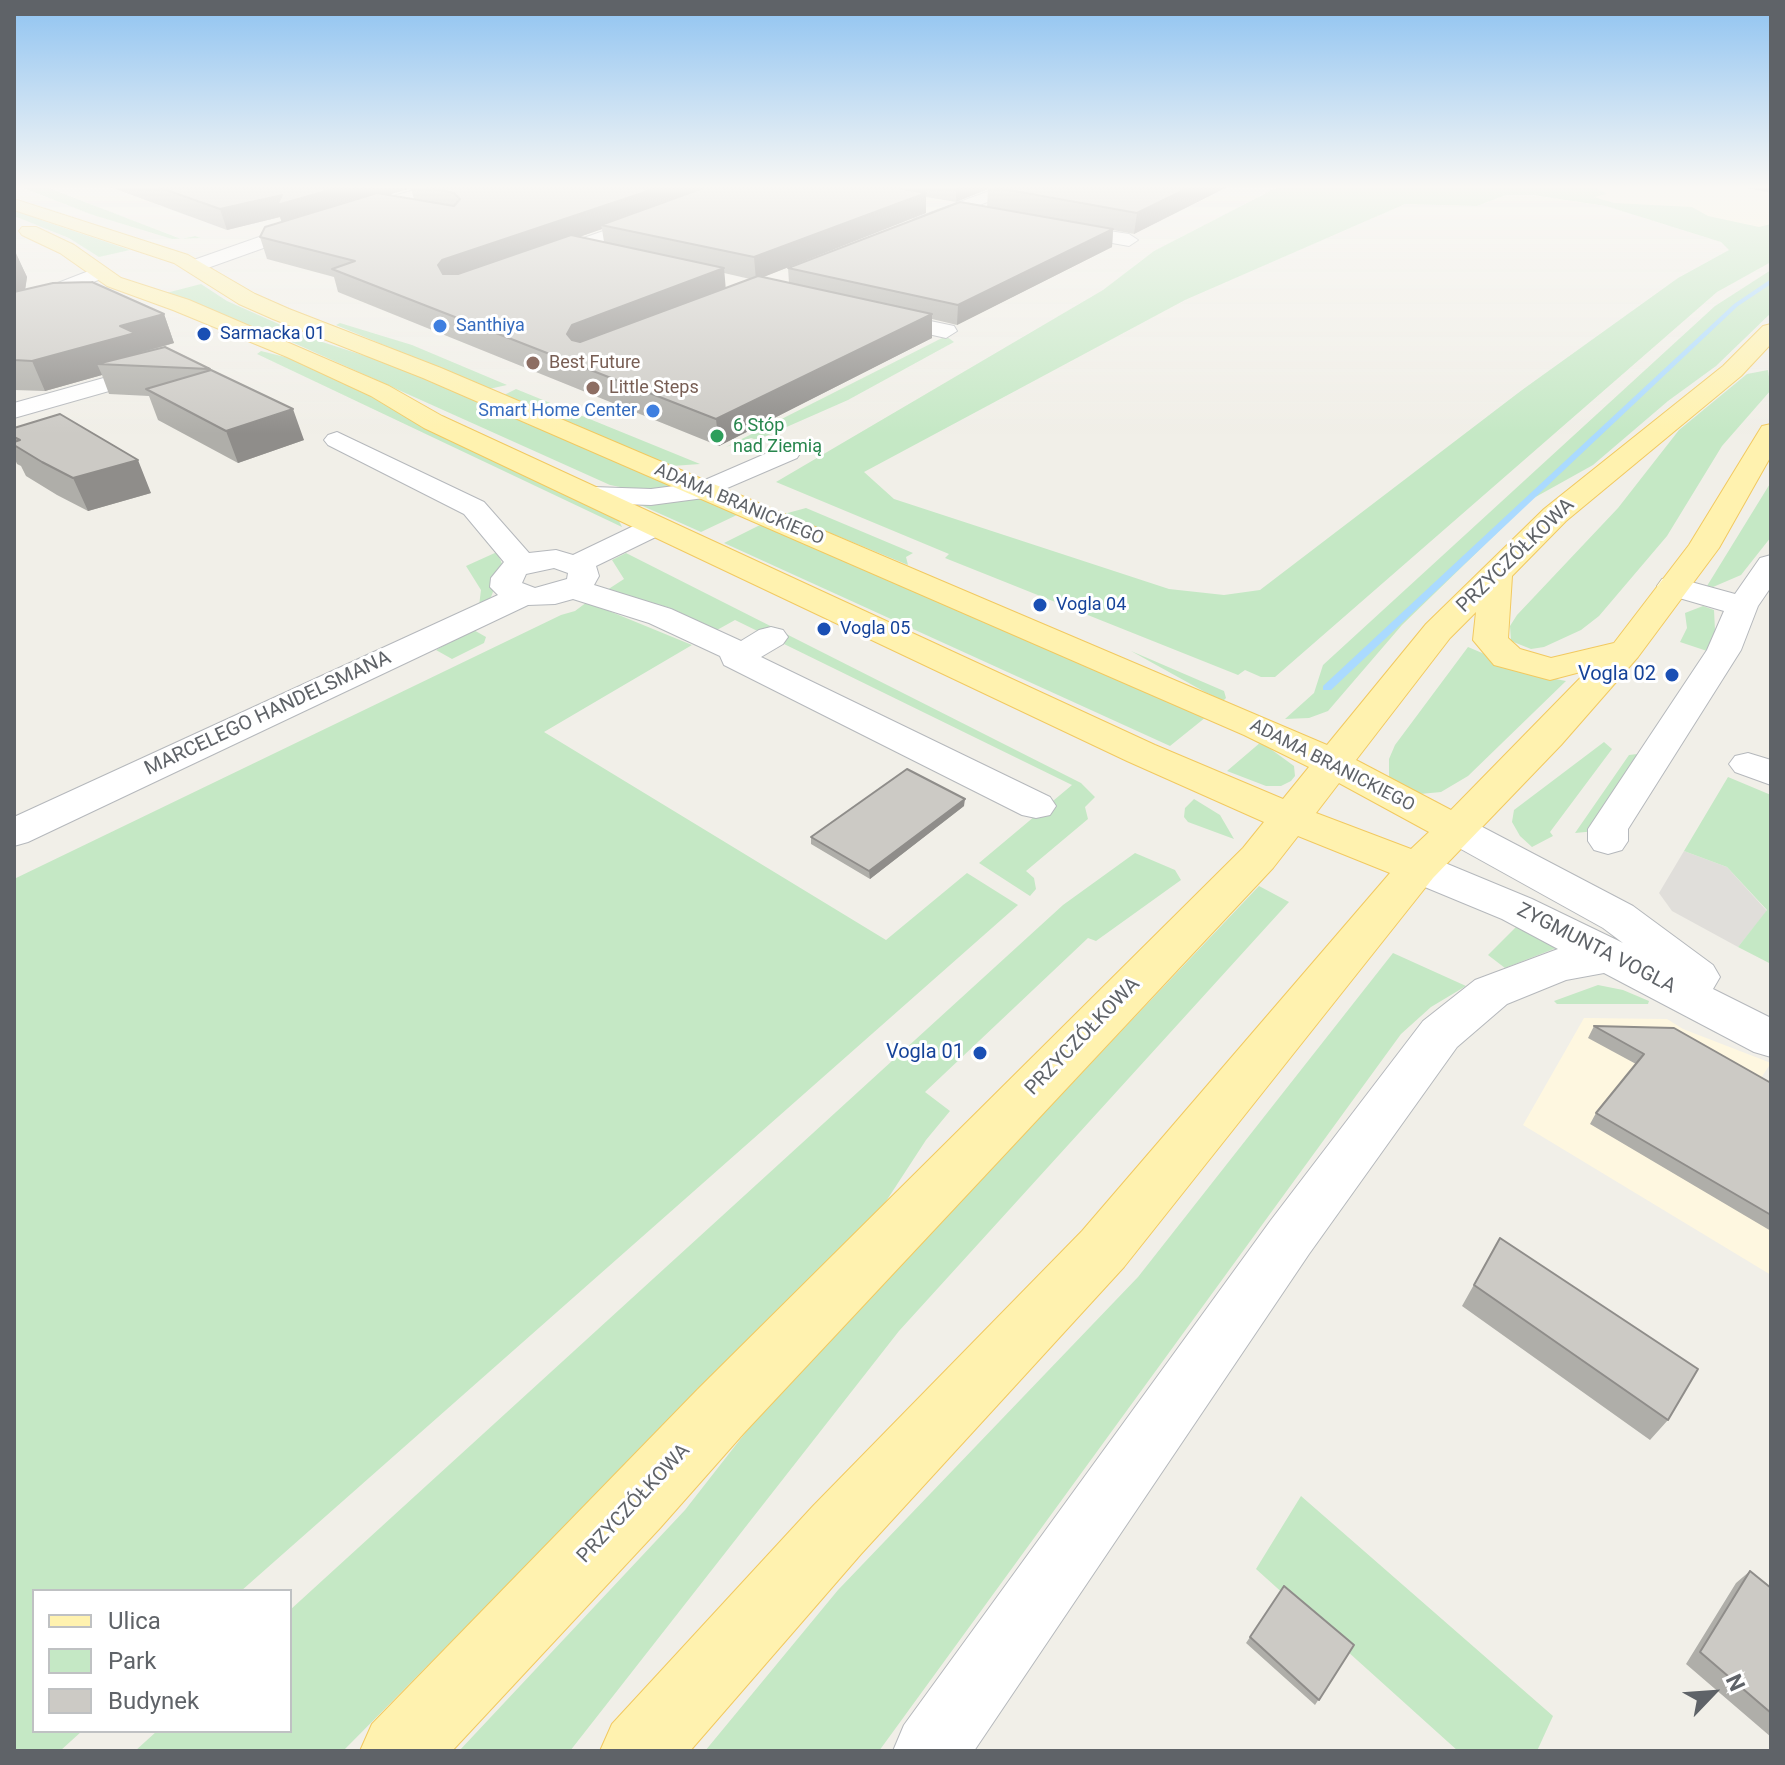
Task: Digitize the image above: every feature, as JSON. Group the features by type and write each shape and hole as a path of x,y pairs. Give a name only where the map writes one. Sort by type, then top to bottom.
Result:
{"main road":[{"path":"94,269 126,286 295,352 380,391 433,422 1141,753 1291,818 1418,868"},
{"path":"99,273 108,269"},
{"path":"126,286 171,269"},
{"name":"ADAMA BRANICKIEGO","path":"200,269 247,299 281,314 432,373 1257,727 1455,829"},
{"name":"PRZYCZÓŁKOWA","path":"399,1751 721,1411 1258,858 1438,631 1555,515 1732,371 1771,331"},
{"path":"639,1751 880,1483 1103,1249 1418,868 1547,737 1626,650 1703,548 1771,432"},
{"path":"1496,573 1490,640 1507,657 1550,669 1626,650"}],"street":[{"path":"14,308 99,273"},
{"path":"14,308 126,286"},
{"path":"859,312 946,331"},
{"path":"14,411 160,369 182,367"},
{"path":"337,440 474,508 522,580"},
{"path":"593,495 651,497 704,490 776,448 708,469 664,472"},
{"path":"575,576 656,526"},
{"name":"MARCELEGO HANDELSMANA","path":"14,833 522,580 556,559 575,576"},
{"path":"1608,841 1608,829 1724,650 1742,606 1771,564"},
{"path":"575,576 648,611 757,646 736,658 1036,806"},
{"path":"1673,586 1742,606"},
{"name":"ZYGMUNTA VOGLA","path":"1455,829 1618,917 1701,980 1771,1027"},
{"name":"ZYGMUNTA VOGLA","path":"1418,868 1517,909 1771,1039"},
{"path":"930,1751 1315,1202 1440,1034 1470,1008 1501,988 1558,965 1612,956"}],"shaded area":[{"path":"1684,851 1727,867 1767,911 1738,947 1672,911 1659,893"},
{"path":"1584,1018 1667,1019 1683,1029 1771,1063 1725,1132 1771,1158 1771,1275 1523,1125"}],"green space":[{"path":"1130,269 1255,269 1185,300 864,472 894,499 1169,589 1224,595 1260,590 1522,390 1678,278 1694,269 1758,269 1717,292 1275,677 1261,677 1245,670 1238,675 945,558 949,554 776,482 1103,290"},
{"path":"1771,270 1771,313 1716,366 1668,401 1593,465 1532,499 1402,625 1328,711 1309,718 1285,719 1314,693 1323,665 1715,306"},
{"path":"201,284 227,301 310,338 387,363 677,487 630,489 610,485 294,343 166,293"},
{"path":"340,323 412,345 507,385 489,389 336,325"},
{"path":"946,336 954,342 848,400 757,440 751,438 726,447"},
{"path":"261,351 297,360 364,392 618,519 622,527 257,354"},
{"path":"1768,370 1771,390 1722,446 1667,536 1599,616 1581,630 1544,647 1531,649 1511,641 1510,626 1517,615 1618,508 1679,430 1747,374"},
{"path":"516,389 700,464 672,466 504,395"},
{"path":"1771,482 1771,537 1741,575 1713,587 1707,586"},
{"path":"696,495 739,514 701,532 636,503"},
{"path":"806,508 913,553 906,557 908,565 784,514"},
{"path":"762,524 1206,717 1170,746 724,543"},
{"path":"497,552 503,566 491,597 479,606 481,590 466,566"},
{"path":"626,553 1081,783 1095,797 1085,807 1088,819 1026,871 1034,878 1036,889 1030,896 979,863 1072,785 735,620 717,630 670,608 607,590 624,579 612,560"},
{"path":"587,602 692,645 544,732 886,940 967,873 1018,905 243,1589 32,1589 32,1733 80,1733 60,1751 14,1751 14,879 561,615 575,611"},
{"path":"1703,606 1714,610 1715,630 1707,651 1680,642 1687,628 1685,613"},
{"path":"472,629 486,637 484,643 452,659 436,650"},
{"path":"1468,647 1534,675 1566,681 1468,776 1441,792 1420,794 1389,778 1389,759 1395,745"},
{"path":"1131,651 1224,691 1226,698 1223,701"},
{"path":"1261,742 1294,766 1295,776 1291,781 1281,786 1266,786 1227,771"},
{"path":"1604,742 1612,749 1550,832 1553,836 1532,847 1520,836 1512,822 1514,810"},
{"path":"1637,754 1632,770 1596,831 1575,833 1629,755"},
{"path":"1728,777 1771,795 1771,964 1738,947 1767,910 1727,867 1684,851"},
{"path":"1194,799 1220,815 1234,839 1188,822 1184,817 1185,808"},
{"path":"1135,853 1175,870 1181,880 1096,941 1088,938 925,1092 950,1111 926,1140 883,1206 343,1751 135,1751 155,1733 292,1733 292,1608 1063,905"},
{"path":"1259,886 1289,902 899,1331 570,1751 459,1751 685,1510 767,1405"},
{"path":"1519,924 1564,945 1505,968 1488,955"},
{"path":"1393,953 1466,986 1431,1007 1401,1034 879,1751 705,1751 838,1590 1138,1277"},
{"path":"1598,985 1623,990 1649,1001 1648,1004 1557,1004 1554,1001"},
{"path":"1301,1496 1553,1716 1537,1751 1458,1751 1256,1569"}],"building":[{"path":"333,269 440,269 443,274 458,274 471,269 720,269 572,325 567,334 572,340 580,342 758,276 932,314 716,419"},
{"path":"794,269 1031,269 958,305"},
{"path":"92,282 164,314 120,326 135,333 32,361 14,360 14,292 53,283"},
{"path":"165,347 210,369 97,364"},
{"path":"211,370 293,409 226,431 146,389"},
{"path":"60,414 138,460 73,478 14,445 20,440 14,437 14,428"},
{"path":"907,769 965,799 869,871 811,837"},
{"path":"1594,1026 1674,1028 1771,1083 1771,1215 1596,1113 1644,1054"},
{"path":"1500,1238 1698,1369 1668,1420 1474,1285"},
{"path":"1750,1571 1771,1588 1771,1713 1700,1652"},
{"path":"1284,1586 1354,1645 1319,1700 1250,1637"}],"waterway":[{"path":"1327,688 1736,305 1771,281"}],"place":[{"name":"Santhiya","path":"440,326"},
{"name":"Sarmacka 01","path":"204,334"},
{"name":"Best Future","path":"533,363"},
{"name":"Little Steps","path":"593,388"},
{"name":"Smart Home Center","path":"653,411"},
{"name":"6 Stóp nad Ziemią","path":"717,436"},
{"name":"Vogla 04","path":"1040,605"},
{"name":"Vogla 05","path":"824,629"},
{"name":"Vogla 02","path":"1672,675"},
{"name":"Vogla 01","path":"980,1053"}]}
